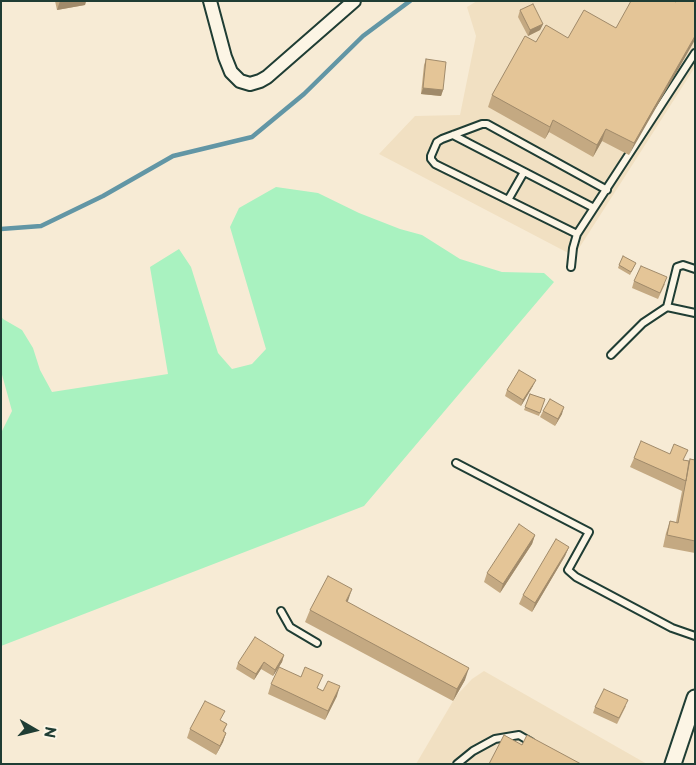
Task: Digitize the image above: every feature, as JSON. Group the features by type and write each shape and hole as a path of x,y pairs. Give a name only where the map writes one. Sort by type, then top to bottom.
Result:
{"street":[{"path":"210,1 224,57 231,72 237,79 250,84 260,81 281,66 348,3"},
{"path":"673,764 695,698"}],"lane":[{"path":"571,267 577,234 695,53"},
{"path":"577,234 433,162 431,156 437,142 440,139 482,124 487,124 607,190"},
{"path":"453,135 594,208"},
{"path":"508,200 524,172"},
{"path":"611,355 643,323 666,307 677,266 682,265 695,269"},
{"path":"666,307 695,313"},
{"path":"456,463 589,532 568,570 576,577 672,628 695,636"},
{"path":"281,611 290,627 317,643"},
{"path":"457,764 473,751 495,739 519,735 536,745"}],"shaded area":[{"path":"477,1 695,1 695,67 574,256 379,154 415,116 460,115 476,36 467,7"},
{"path":"484,671 647,764 416,764 456,696 472,679"}],"green space":[{"path":"276,187 318,193 359,213 400,229 422,235 460,259 502,272 544,273 554,282 364,506 1,646 1,433 12,411 1,371 1,316 22,330 33,348 40,370 52,392 168,374 150,267 179,249 191,267 218,353 232,369 252,364 266,349 230,227 239,208"}],"building":[{"path":"631,1 695,1 695,36 634,143 606,129 597,145 553,120 550,127 492,95 525,36 536,42 546,25 568,38 584,10 616,28"},
{"path":"533,4 543,24 530,30 520,10"},
{"path":"426,59 446,62 443,90 423,88"},
{"path":"623,256 636,263 631,272 619,265"},
{"path":"641,266 667,277 660,293 634,281"},
{"path":"519,370 536,380 523,400 507,390"},
{"path":"530,394 545,399 540,413 525,407"},
{"path":"550,399 564,407 558,419 543,411"},
{"path":"641,441 670,454 674,444 688,450 683,460 689,461 686,481 634,458"},
{"path":"690,459 695,460 695,541 667,535 670,521 678,523"},
{"path":"519,524 535,535 503,584 487,573"},
{"path":"556,539 569,547 535,603 523,595"},
{"path":"328,576 352,589 346,601 469,668 457,689 310,610"},
{"path":"255,637 284,655 275,670 264,662 256,674 238,663"},
{"path":"279,667 301,677 305,667 323,675 317,688 323,691 328,681 340,686 328,711 271,684"},
{"path":"604,689 628,700 619,718 595,707"},
{"path":"205,701 225,711 220,720 227,724 223,731 226,733 220,746 190,729"},
{"path":"504,735 522,745 527,735 581,764 489,764"}],"waterway":[{"path":"1,229 41,226 103,196 173,156 252,137 304,94 363,36 410,1"}]}
